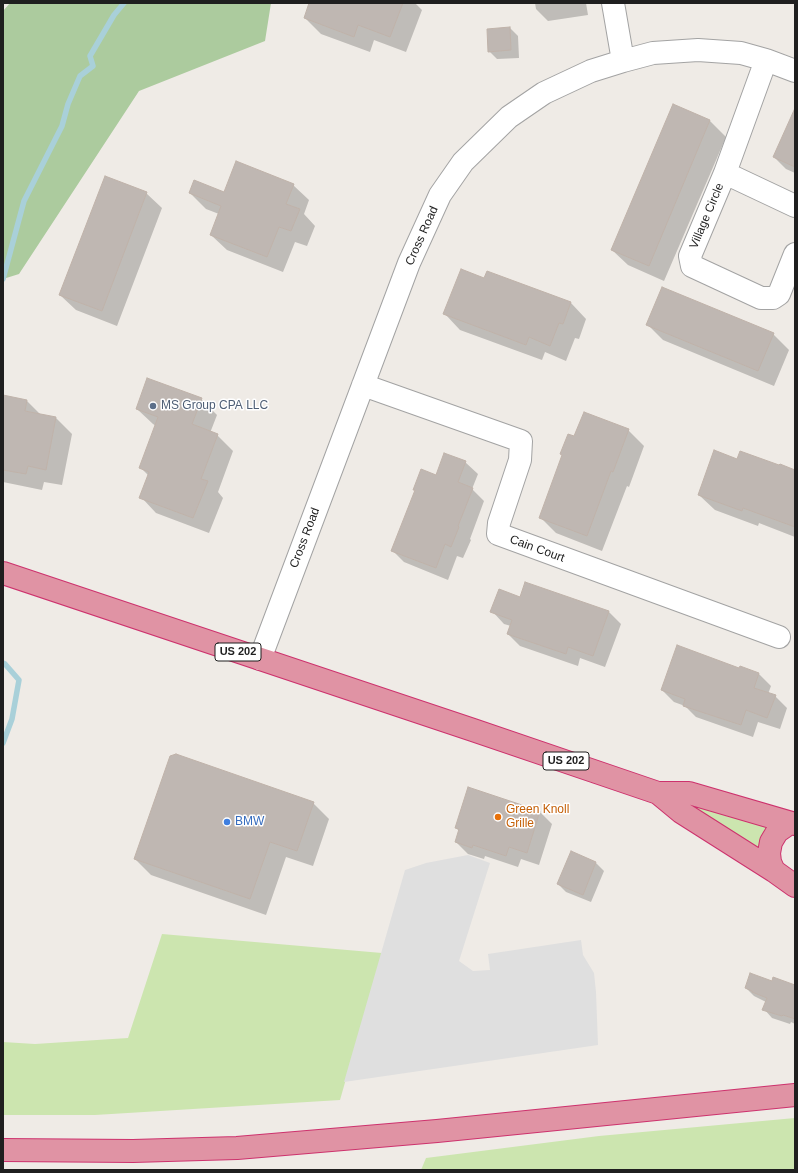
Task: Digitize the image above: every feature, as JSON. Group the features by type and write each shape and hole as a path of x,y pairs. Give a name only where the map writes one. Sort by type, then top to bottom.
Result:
{"highway":[{"name":"US 202","path":"3,573 658,793 689,793 792,823"},
{"name":"US 202","path":"658,793 681,812 795,886"},
{"path":"774,872 770,862 769,853 771,842 777,832 792,823"},
{"path":"3,1150 133,1151 236,1148 437,1131 795,1095"}],"street":[{"path":"613,3 623,61"},
{"name":"Cross Road","path":"260,659 409,263 440,195 462,162 509,117 544,93 591,71 623,61 653,53 698,50 741,53 795,70"},
{"name":"Village Circle","path":"766,60 725,173 690,256 692,266 761,298 773,298 779,294 795,254"},
{"name":"Village Circle","path":"725,173 795,206"},
{"name":"Cain Court","path":"363,385 521,441 520,460 499,523 498,534 779,637"}],"green space":[{"path":"10,3 271,3 265,41 139,91 19,274 3,279 3,11"},
{"path":"693,806 766,826 767,829 761,839 759,848 692,808"},
{"path":"162,934 382,953 340,1100 95,1115 3,1115 3,1042 35,1044 128,1038"},
{"path":"795,1118 795,1170 421,1170 426,1158 599,1136"}],"shaded area":[{"path":"468,855 490,863 459,961 473,971 490,970 488,954 581,940 583,955 594,973 598,1045 344,1082 405,870 426,863"}],"building":[{"path":"309,3 403,3 390,37 358,25 354,37 304,18"},
{"path":"510,27 511,50 488,52 487,29"},
{"path":"673,104 710,120 649,266 611,250"},
{"path":"795,108 795,167 773,157"},
{"path":"236,161 294,184 286,204 300,209 291,231 279,227 267,257 210,235 221,206 189,193 194,180 224,192"},
{"path":"105,176 147,192 102,311 59,295"},
{"path":"461,269 484,278 487,271 571,302 563,324 559,323 550,346 529,337 526,345 443,314"},
{"path":"662,287 774,333 758,371 646,325"},
{"path":"147,378 202,398 192,424 218,434 201,479 208,481 193,518 139,498 149,472 139,468 158,417 136,409"},
{"path":"3,395 27,400 25,411 56,417 46,470 28,466 26,474 3,470"},
{"path":"584,412 629,429 613,472 611,471 587,536 539,518 568,434 574,436"},
{"path":"714,450 737,459 740,451 795,470 795,527 743,508 742,511 698,495"},
{"path":"444,453 466,461 458,482 473,488 451,547 445,544 436,568 391,551 415,490 413,490 421,469 436,475"},
{"path":"525,582 609,611 593,656 568,647 566,654 507,634 512,620 490,612 499,589 520,597"},
{"path":"677,645 739,668 740,666 759,673 754,688 776,695 767,718 746,710 741,725 683,706 685,699 661,690"},
{"name":"BMW","path":"176,754 314,802 297,851 270,842 250,899 134,859 170,756"},
{"name":"Green Knoll Grille","path":"468,787 540,811 527,853 509,847 506,856 473,845 472,848 455,842 459,829 455,828"},
{"path":"571,851 596,862 583,895 557,884"},
{"path":"750,973 772,981 773,977 795,985 795,1019 762,1010 767,998 745,988"}],"waterway":[{"path":"3,279 24,201 62,126 68,104 80,76 93,66 90,56 114,15 124,3"},
{"path":"3,663 19,680 12,719 3,743"}],"place":[{"name":"MS Group CPA LLC","path":"153,406"},
{"name":"Green Knoll Grille","path":"498,817"},
{"name":"BMW","path":"227,822"}]}
